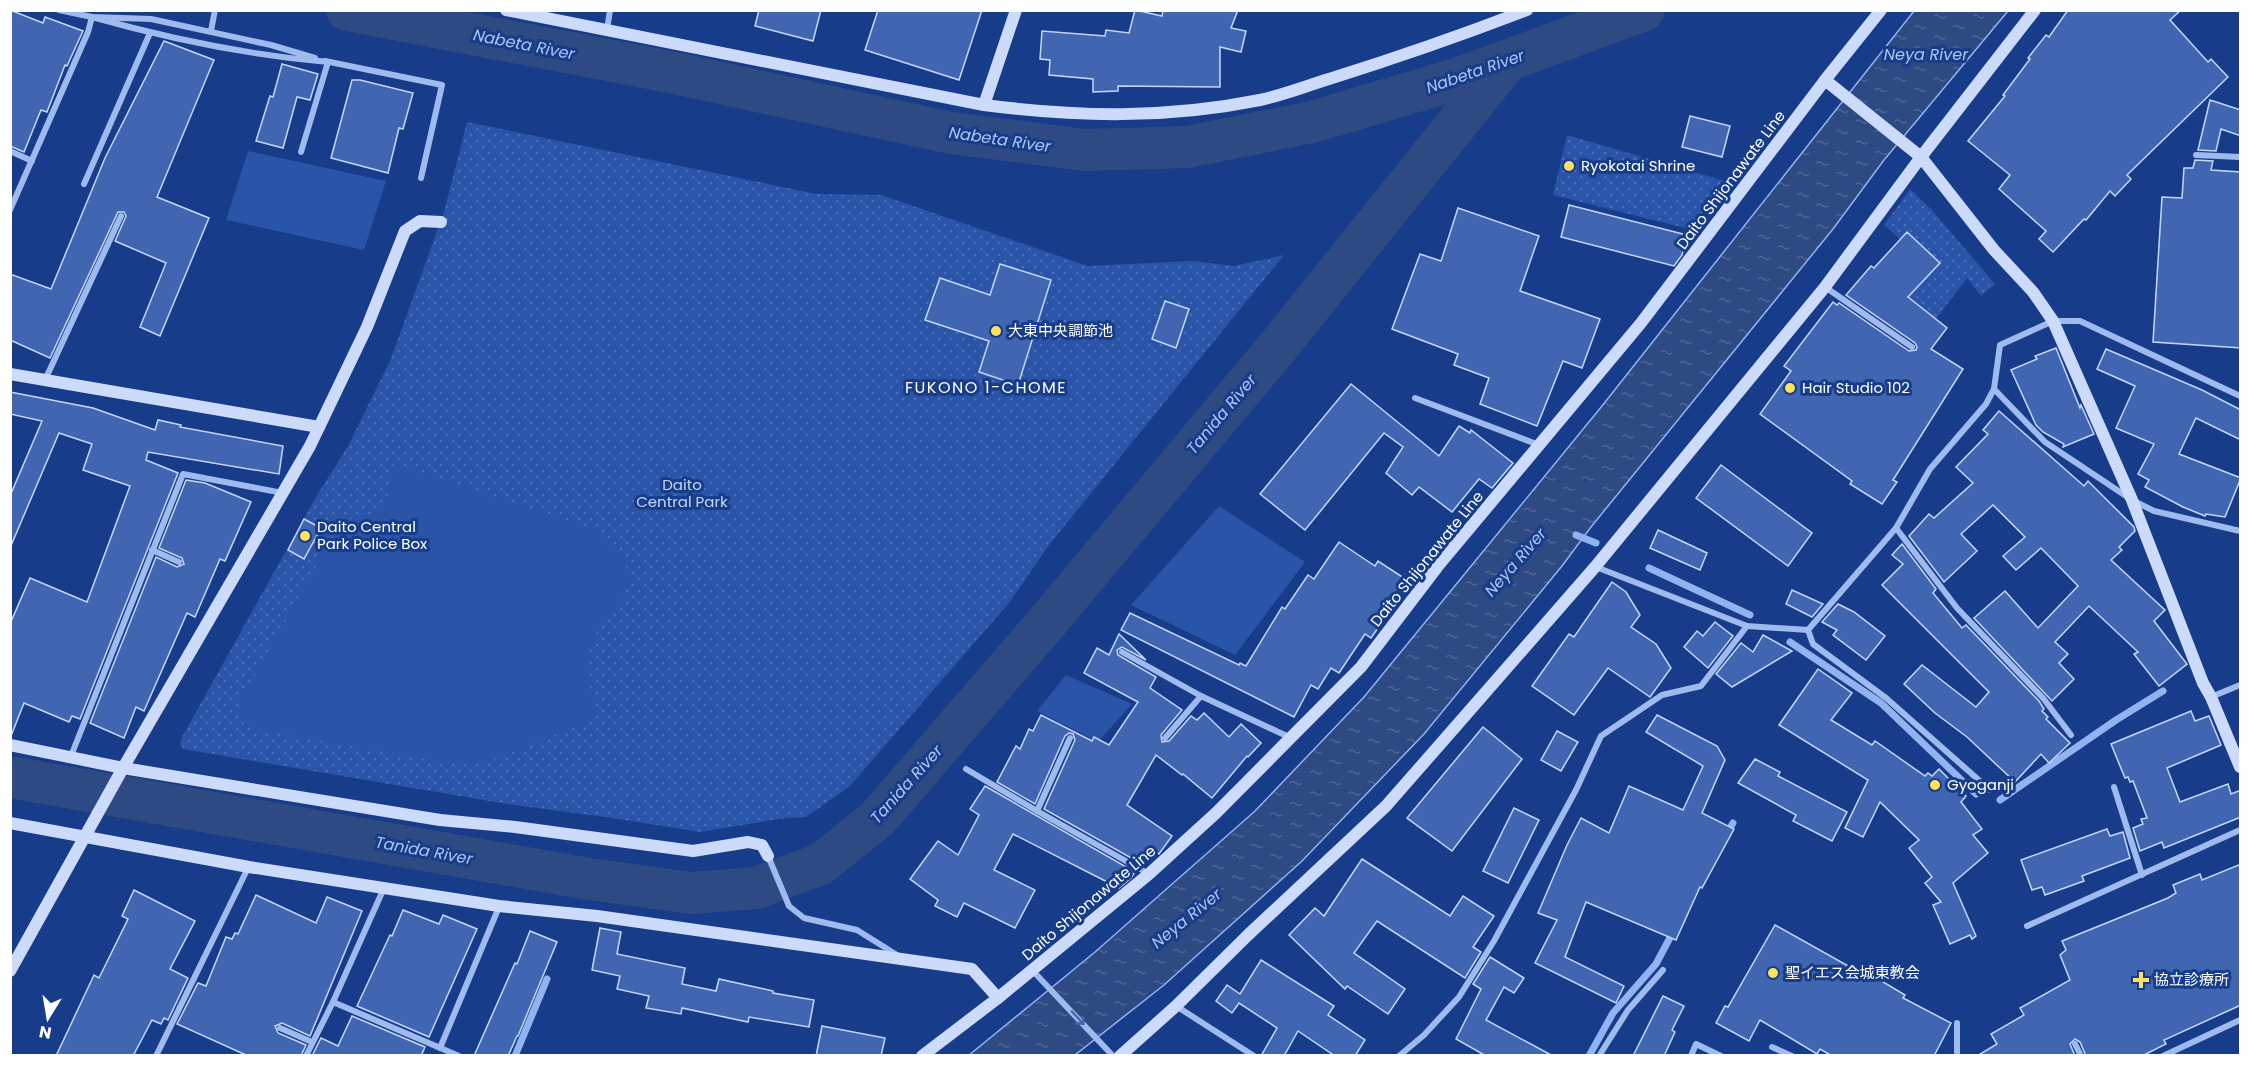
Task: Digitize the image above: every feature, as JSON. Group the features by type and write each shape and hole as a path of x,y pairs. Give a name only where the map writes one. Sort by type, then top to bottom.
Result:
{"street":[{"path":"58,10 150,33 270,57 328,62"},
{"path":"211,31 215,10"},
{"path":"506,10 984,105 1049,113 1120,116 1189,110 1261,100 1365,68 1527,10"},
{"path":"607,30 610,10"},
{"path":"984,105 1016,10"},
{"name":"Daito Shijonawate Line","path":"922,1056 998,998 1149,874 1216,813 1361,667 1438,566 1641,323 1825,80 1881,10"},
{"path":"1032,970 1114,1054 1176,1006 1386,806 1595,567 1825,287 1920,157 2035,10"},
{"path":"92,17 151,19 271,45 328,62 442,85 421,178"},
{"path":"10,210 88,32 92,17"},
{"path":"84,184 150,33"},
{"path":"301,152 328,62"},
{"path":"1825,80 1920,157 1994,250 2033,292 2053,321 2132,500 2203,683 2240,761"},
{"path":"10,151 32,161"},
{"path":"2196,155 2241,157"},
{"path":"45,380 121,216"},
{"path":"10,972 123,768 319,427 367,327 405,231 420,221 441,222"},
{"path":"1825,287 1912,347"},
{"path":"1808,630 1896,528 1930,469 1986,404 1994,389 2000,345 2053,321 2080,321 2241,396"},
{"path":"10,374 319,427"},
{"path":"1994,389 2045,442 2132,500 2154,511 2241,531"},
{"path":"1415,398 1539,445"},
{"path":"71,756 183,474 283,493"},
{"path":"1896,528 1957,608 2043,698 2071,735"},
{"path":"152,550 179,562"},
{"path":"1595,567 1747,626 1808,630"},
{"path":"1399,1056 1424,1035 1459,997 1494,941 1576,790 1601,736 1662,695 1701,686 1747,626"},
{"path":"1808,630 1814,644 1886,698 1990,790"},
{"path":"1122,652 1201,696 1289,737"},
{"path":"2211,697 2241,685"},
{"path":"1165,738 1201,696"},
{"path":"1036,811 1071,738"},
{"path":"10,745 123,768 440,820 515,827 693,851 748,842 762,845 789,906 804,918 857,930 902,958"},
{"path":"966,768 1036,811 1149,874"},
{"path":"2114,787 2142,875"},
{"path":"10,823 249,867 499,906 597,916 972,969 998,998"},
{"path":"2027,926 2241,830"},
{"path":"156,1056 249,867"},
{"path":"306,1056 384,888"},
{"path":"440,1048 499,906"},
{"path":"1599,1056 1628,1010 1663,970"},
{"path":"333,1002 459,1056"},
{"path":"1176,1006 1254,1056"},
{"path":"2163,1056 2241,1020"},
{"path":"1957,1023 1957,1056"},
{"path":"280,1028 312,1042"},
{"path":"1691,1056 1696,1044 1721,1056"},
{"path":"2075,1044 2081,1056"},
{"path":"1772,1047 1792,1056"}],"green space":[{"name":"Daito Central Park","path":"467,122 817,194 881,195 1088,266 1193,261 1234,266 1284,255 1049,545 1009,603 849,787 806,817 779,819 700,832 507,804 183,749 180,744 182,737 316,497 348,446 390,361 444,212"},
{"path":"1567,135 1732,183 1693,230 1553,195"},
{"path":"248,151 386,181 364,250 226,220"},
{"path":"1910,189 1932,210 1995,284 1981,296 1967,278 1933,323 1893,293 1923,259 1884,225"},
{"path":"394,464 582,525 595,530 615,546 626,566 629,581 621,599 590,645 586,666 594,706 591,720 493,760 474,764 452,764 265,731 241,720 238,710 239,703 343,519 360,518 380,509 389,496"},
{"path":"1219,506 1305,562 1235,655 1131,605"},
{"path":"1066,675 1132,704 1098,742 1037,711"}],"water":[{"name":"Neya River","path":"1914,11 2008,11 1884,160 1833,229 1424,734 1302,861 1164,985 1075,1055 968,1056 1095,952 1255,811 1364,697 1602,406"}],"building":[{"path":"10,10 43,23 45,17 83,31 67,66 65,65 47,112 41,110 24,152 10,146"},
{"path":"759,10 821,10 813,41 755,26"},
{"path":"878,10 982,10 959,80 865,50"},
{"path":"1135,10 1162,16 1163,10 1238,10 1231,28 1246,31 1241,52 1220,47 1220,87 1118,86 1118,91 1093,92 1093,79 1049,75 1050,60 1040,59 1042,31 1105,36 1106,30 1129,33"},
{"path":"2068,10 2181,10 2170,20 2208,62 2211,59 2228,77 2127,175 2131,179 2115,196 2110,191 2086,220 2084,219 2053,252 2039,239 2046,231 1999,189 2010,175 1968,141 2005,96 2003,95 2030,59 2028,58 2046,35 2049,37"},
{"path":"164,41 214,60 157,197 209,218 160,336 140,327 166,263 115,241 126,216 124,212 118,212 50,358 10,340 10,274 51,289 105,158"},
{"path":"282,64 318,74 310,100 297,97 283,148 256,141 270,96 273,97"},
{"path":"352,80 413,93 403,129 399,128 388,173 331,158"},
{"path":"2210,100 2241,110 2241,136 2221,129 2216,151 2198,150"},
{"path":"1690,116 1730,126 1722,157 1682,147"},
{"path":"2195,160 2213,161 2211,170 2241,172 2241,348 2153,342 2162,197 2182,198 2184,168 2193,168"},
{"path":"1569,205 1687,235 1682,255 1674,266 1561,237"},
{"path":"1458,208 1539,236 1520,291 1600,319 1582,368 1563,361 1537,426 1480,404 1489,378 1454,365 1458,354 1392,329 1420,254 1441,261"},
{"path":"1907,232 1940,263 1908,297 1947,328 1931,349 1963,369 1893,480 1897,482 1882,504 1850,484 1852,481 1760,414 1791,371 1784,366 1833,302 1837,305 1839,303 1909,351 1916,350 1915,343 1846,295 1871,266 1874,268"},
{"name":"大東中央調節池","path":"1000,264 1051,280 1018,385 979,372 989,341 925,320 940,278 990,295"},
{"path":"1165,301 1189,309 1176,348 1152,339"},
{"path":"2056,348 2080,408 2081,405 2094,434 2063,447 2064,444 2043,432 2036,425 2011,370 2037,359 2035,356"},
{"path":"2106,349 2202,390 2241,410 2241,440 2196,418 2179,454 2241,478 2225,517 2206,514 2205,516 2145,487 2149,480 2138,474 2154,444 2116,428 2135,386 2097,369"},
{"path":"1351,384 1439,456 1459,426 1470,433 1471,430 1513,463 1492,488 1479,479 1452,512 1419,487 1412,495 1386,473 1403,447 1384,433 1305,530 1260,494"},
{"path":"10,392 93,408 155,430 158,420 181,425 180,427 283,446 279,474 148,452 146,460 178,473 80,719 72,716 69,722 24,703 11,736 10,624 30,578 87,602 130,486 83,470 92,444 59,433 10,548 10,496 42,421 10,414"},
{"path":"1999,411 2084,486 2088,481 2134,527 2135,531 2119,547 2122,550 2111,560 2165,610 2154,621 2187,664 2159,686 2134,654 2138,652 2089,606 2055,642 2068,654 2059,663 2074,679 2052,701 1974,618 2005,591 2038,628 2078,586 2041,548 2016,570 2003,556 2025,537 1993,505 1961,534 1977,551 1944,582 1909,536 1929,514 1934,518 1973,483 1956,467 1988,434 1983,430"},
{"path":"1721,465 1812,533 1788,566 1696,498"},
{"path":"186,480 205,483 251,502 225,561 220,559 195,617 187,613 144,711 136,707 124,738 90,723 156,557 177,567 184,564 182,558 159,548"},
{"path":"304,519 321,528 304,559 288,550"},
{"path":"1658,530 1707,553 1700,570 1650,548"},
{"path":"1339,542 1375,566 1378,561 1410,582 1371,638 1365,634 1339,673 1331,668 1318,689 1311,685 1294,717 1121,630 1130,613 1239,665 1240,663 1246,666 1282,607 1285,609 1308,575 1314,579"},
{"path":"1902,544 1936,589 1933,593 1962,628 1966,625 2039,701 2044,709 2042,711 2048,717 2046,719 2070,743 2049,763 2041,754 2015,782 1967,737 1935,713 1904,684 1922,665 1976,707 1989,692 1882,585 1903,564 1892,555"},
{"path":"1612,582 1626,592 1640,615 1631,627 1656,644 1671,668 1650,697 1608,668 1574,715 1532,686 1569,634 1574,637"},
{"path":"1792,590 1823,604 1812,617 1786,604"},
{"path":"1838,604 1854,612 1885,636 1866,660 1833,635 1837,630 1822,622"},
{"path":"1715,622 1733,636 1708,668 1684,647 1697,631 1703,636"},
{"path":"1119,634 1146,660 1122,647 1117,650 1118,655 1156,677 1150,688 1182,710 1161,735 1162,742 1169,741 1191,716 1197,720 1204,713 1229,737 1241,724 1261,743 1247,756 1212,798 1156,755 1127,805 1172,836 1159,854 1148,847 1140,863 1044,809 1075,740 1073,734 1069,733 1065,736 1035,804 997,782 1016,746 1020,749 1029,729 1033,731 1041,715 1092,741 1094,737 1109,745 1138,702 1084,673 1097,648 1109,655"},
{"path":"1763,635 1792,651 1732,687 1716,674 1741,643 1753,652"},
{"path":"1818,669 1852,693 1831,720 1872,745 1875,741 1925,776 1928,773 1932,776 1939,769 1966,796 1961,802 1982,829 1973,835 1988,853 1953,883 1976,936 1972,939 1970,935 1950,944 1933,905 1941,902 1925,883 1932,877 1909,848 1919,840 1880,802 1863,837 1845,828 1868,780 1779,725"},
{"path":"2191,711 2195,721 2209,716 2221,745 2167,768 2180,802 2228,784 2231,794 2241,790 2241,817 2164,848 2162,842 2140,851 2133,828 2143,824 2141,819 2147,818 2133,781 2130,782 2128,777 2125,778 2111,744"},
{"path":"1657,715 1717,746 1725,760 1702,813 1734,829 1702,888 1700,887 1676,940 1586,902 1565,957 1624,986 1616,1003 1535,963 1557,920 1538,913 1581,818 1609,833 1629,786 1683,810 1703,766 1646,732"},
{"path":"1483,727 1522,759 1452,851 1407,818"},
{"path":"1557,731 1578,742 1561,771 1541,760"},
{"path":"1755,759 1780,772 1778,776 1847,812 1832,841 1793,821 1796,815 1738,783"},
{"path":"985,786 1135,872 1119,888 1013,834 994,870 1035,890 1015,928 964,903 957,917 935,906 938,900 910,879 938,841 958,855 979,815 970,809"},
{"path":"1514,808 1539,820 1508,883 1483,871"},
{"path":"2107,829 2110,836 2123,832 2130,858 2082,876 2084,881 2045,895 2042,887 2032,890 2021,860"},
{"path":"1362,859 1450,916 1463,896 1494,916 1473,947 1481,952 1465,978 1377,921 1354,953 1405,989 1388,1014 1347,986 1345,989 1289,935 1315,908 1324,916"},
{"path":"2241,864 2241,1005 2164,1040 2166,1044 2142,1056 2086,1056 2080,1042 2075,1039 2070,1044 2075,1056 1977,1056 1997,1044 1991,1034 2024,1015 2020,1008 2070,980 2060,955 2066,950 2062,941 2168,898 2176,893 2173,885 2200,874 2202,880"},
{"path":"134,890 195,921 170,969 188,978 168,1020 164,1018 161,1024 152,1020 133,1056 56,1056 94,975 99,978 128,919 122,916"},
{"path":"256,895 316,923 327,897 362,911 310,1036 282,1023 275,1026 278,1033 306,1045 301,1056 248,1056 177,1024 198,983 206,986 226,937 232,939 235,933 238,934"},
{"path":"403,910 439,924 443,915 477,929 429,1037 357,1006"},
{"path":"1775,925 1873,980 1875,977 1905,995 1903,998 1951,1023 1934,1056 1832,1056 1820,1049 1817,1054 1760,1020 1749,1041 1716,1023 1725,1006 1728,1007"},
{"path":"600,928 621,932 617,954 685,968 682,984 716,991 719,979 773,991 773,993 814,1000 809,1027 749,1017 748,1022 682,1008 681,1014 646,1008 649,996 617,989 620,976 592,970"},
{"path":"530,931 557,942 518,1036 508,1056 474,1056 515,963 517,964"},
{"path":"1490,957 1524,978 1514,993 1504,987 1486,1020 1553,1056 1486,1056 1456,1039 1481,989 1473,984"},
{"path":"1261,960 1334,1006 1328,1015 1365,1040 1355,1056 1335,1056 1298,1031 1284,1056 1261,1056 1277,1028 1239,1003 1232,1013 1216,1001 1227,985 1240,994"},
{"path":"1663,996 1684,1006 1672,1030 1675,1032 1664,1056 1633,1056"},
{"path":"352,1016 425,1047 421,1056 312,1056 321,1038 338,1046"},
{"path":"822,1026 885,1038 881,1056 816,1056"}],"waterway":[{"name":"Nabeta River","path":"347,10 670,72 951,133 1086,150 1187,147 1312,122 1457,79 1644,10"},
{"name":"Tanida River","path":"10,777 589,879 692,893 756,888 821,864 878,818 1048,621 1276,349 1508,60"},
{"path":"1576,535 1596,543"},
{"path":"1649,568 1750,615"},
{"path":"1790,642 1881,703 1976,794"},
{"path":"2000,800 2116,720 2163,691"},
{"path":"1726,835 1733,823"},
{"path":"1589,1056 1613,1013 1656,964 1673,932"},
{"path":"515,1056 547,979"}],"place":[{"name":"Ryokotai Shrine","path":"1569,166"},
{"name":"大東中央調節池","path":"996,331"},
{"name":"Hair Studio 102","path":"1790,388"},
{"name":"Daito Central Park Police Box","path":"305,536"},
{"name":"Gyoganji","path":"1935,785"},
{"name":"聖イエス会城東教会","path":"1773,973"},
{"name":"協立診療所","path":"2141,980"}],"district":[{"name":"FUKONO 1-CHOME","path":"986,387"}]}
